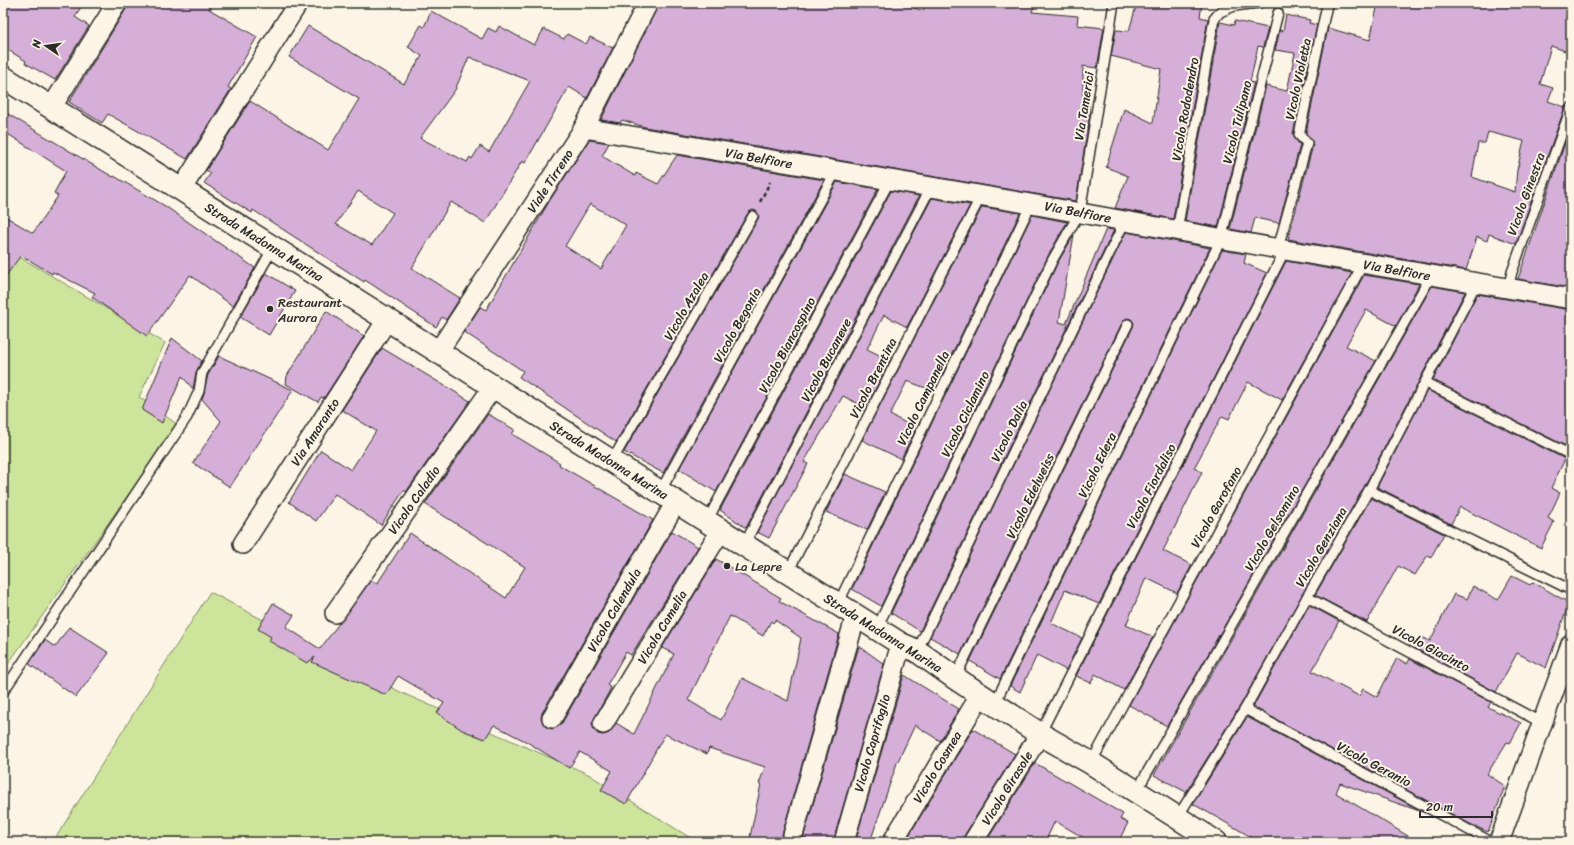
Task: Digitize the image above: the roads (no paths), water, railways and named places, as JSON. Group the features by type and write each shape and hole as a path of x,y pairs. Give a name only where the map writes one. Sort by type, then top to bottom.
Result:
{"street":[{"path":"51,108 117,3"},
{"path":"181,190 298,3"},
{"name":"Viale Tirreno","path":"438,352 584,128 648,3"},
{"name":"Strada Madonna Marina","path":"3,77 744,545 909,647 988,698 1040,734 1091,762 1216,842"},
{"name":"Via Belfiore","path":"584,128 1080,212 1221,239 1476,284 1571,299"},
{"name":"Via Amaranto","path":"243,544 387,320"},
{"name":"Vicolo Caladio","path":"335,613 493,387"},
{"name":"Vicolo Calendula","path":"552,718 668,497"},
{"name":"Vicolo Camelia","path":"603,724 714,526"},
{"path":"791,842 856,615"},
{"path":"1499,842 1571,644"},
{"name":"Vicolo Caprifoglio","path":"844,842 909,647"},
{"name":"Vicolo Cosmea","path":"893,841 988,698"},
{"name":"Vicolo Girasole","path":"973,842 1040,734"}],"lane":[{"name":"Via Tamerici","path":"1080,212 1114,3"},
{"path":"1234,5 1259,3"},
{"name":"Vicolo Rododendro","path":"1177,231 1214,19 1220,12 1234,5"},
{"name":"Vicolo Violetta","path":"1281,249 1307,143 1299,135 1327,5"},
{"name":"Vicolo Tulipano","path":"1221,239 1278,13"},
{"name":"Vicolo Ginestra","path":"1508,289 1512,272 1571,108"},
{"name":"Vicolo Begonia","path":"668,497 836,171"},
{"name":"Vicolo Biancospino","path":"714,526 890,180"},
{"name":"Vicolo Bucaneve","path":"744,545 931,187"},
{"name":"Vicolo Brentina","path":"788,572 981,196"},
{"name":"Vicolo Campanella","path":"838,604 1031,204"},
{"name":"Vicolo Ciclamino","path":"877,628 1053,260 1080,212"},
{"name":"Vicolo Azalea","path":"612,461 753,216"},
{"name":"Vicolo Dalia","path":"909,647 1125,221"},
{"name":"Vicolo Edera","path":"988,698 1221,239"},
{"path":"3,692 187,417 198,391 202,373 272,248"},
{"name":"Vicolo Fiordaliso","path":"1040,734 1281,249"},
{"name":"Vicolo Garofano","path":"1091,762 1363,264"},
{"name":"Vicolo Gelsomino","path":"1136,792 1431,276"},
{"name":"Vicolo Genziana","path":"1177,818 1245,709 1307,597 1369,490 1426,383 1476,284"},
{"name":"Vicolo Edelweiss","path":"955,678 1128,324"},
{"path":"1426,383 1571,456"},
{"path":"1369,490 1571,590"},
{"name":"Vicolo Giacinto","path":"1307,597 1542,723"},
{"name":"Vicolo Geranio","path":"1245,709 1491,842"}],"place":[{"name":"Restaurant Aurora","path":"270,309"},
{"name":"La Lepre","path":"727,566"}]}
